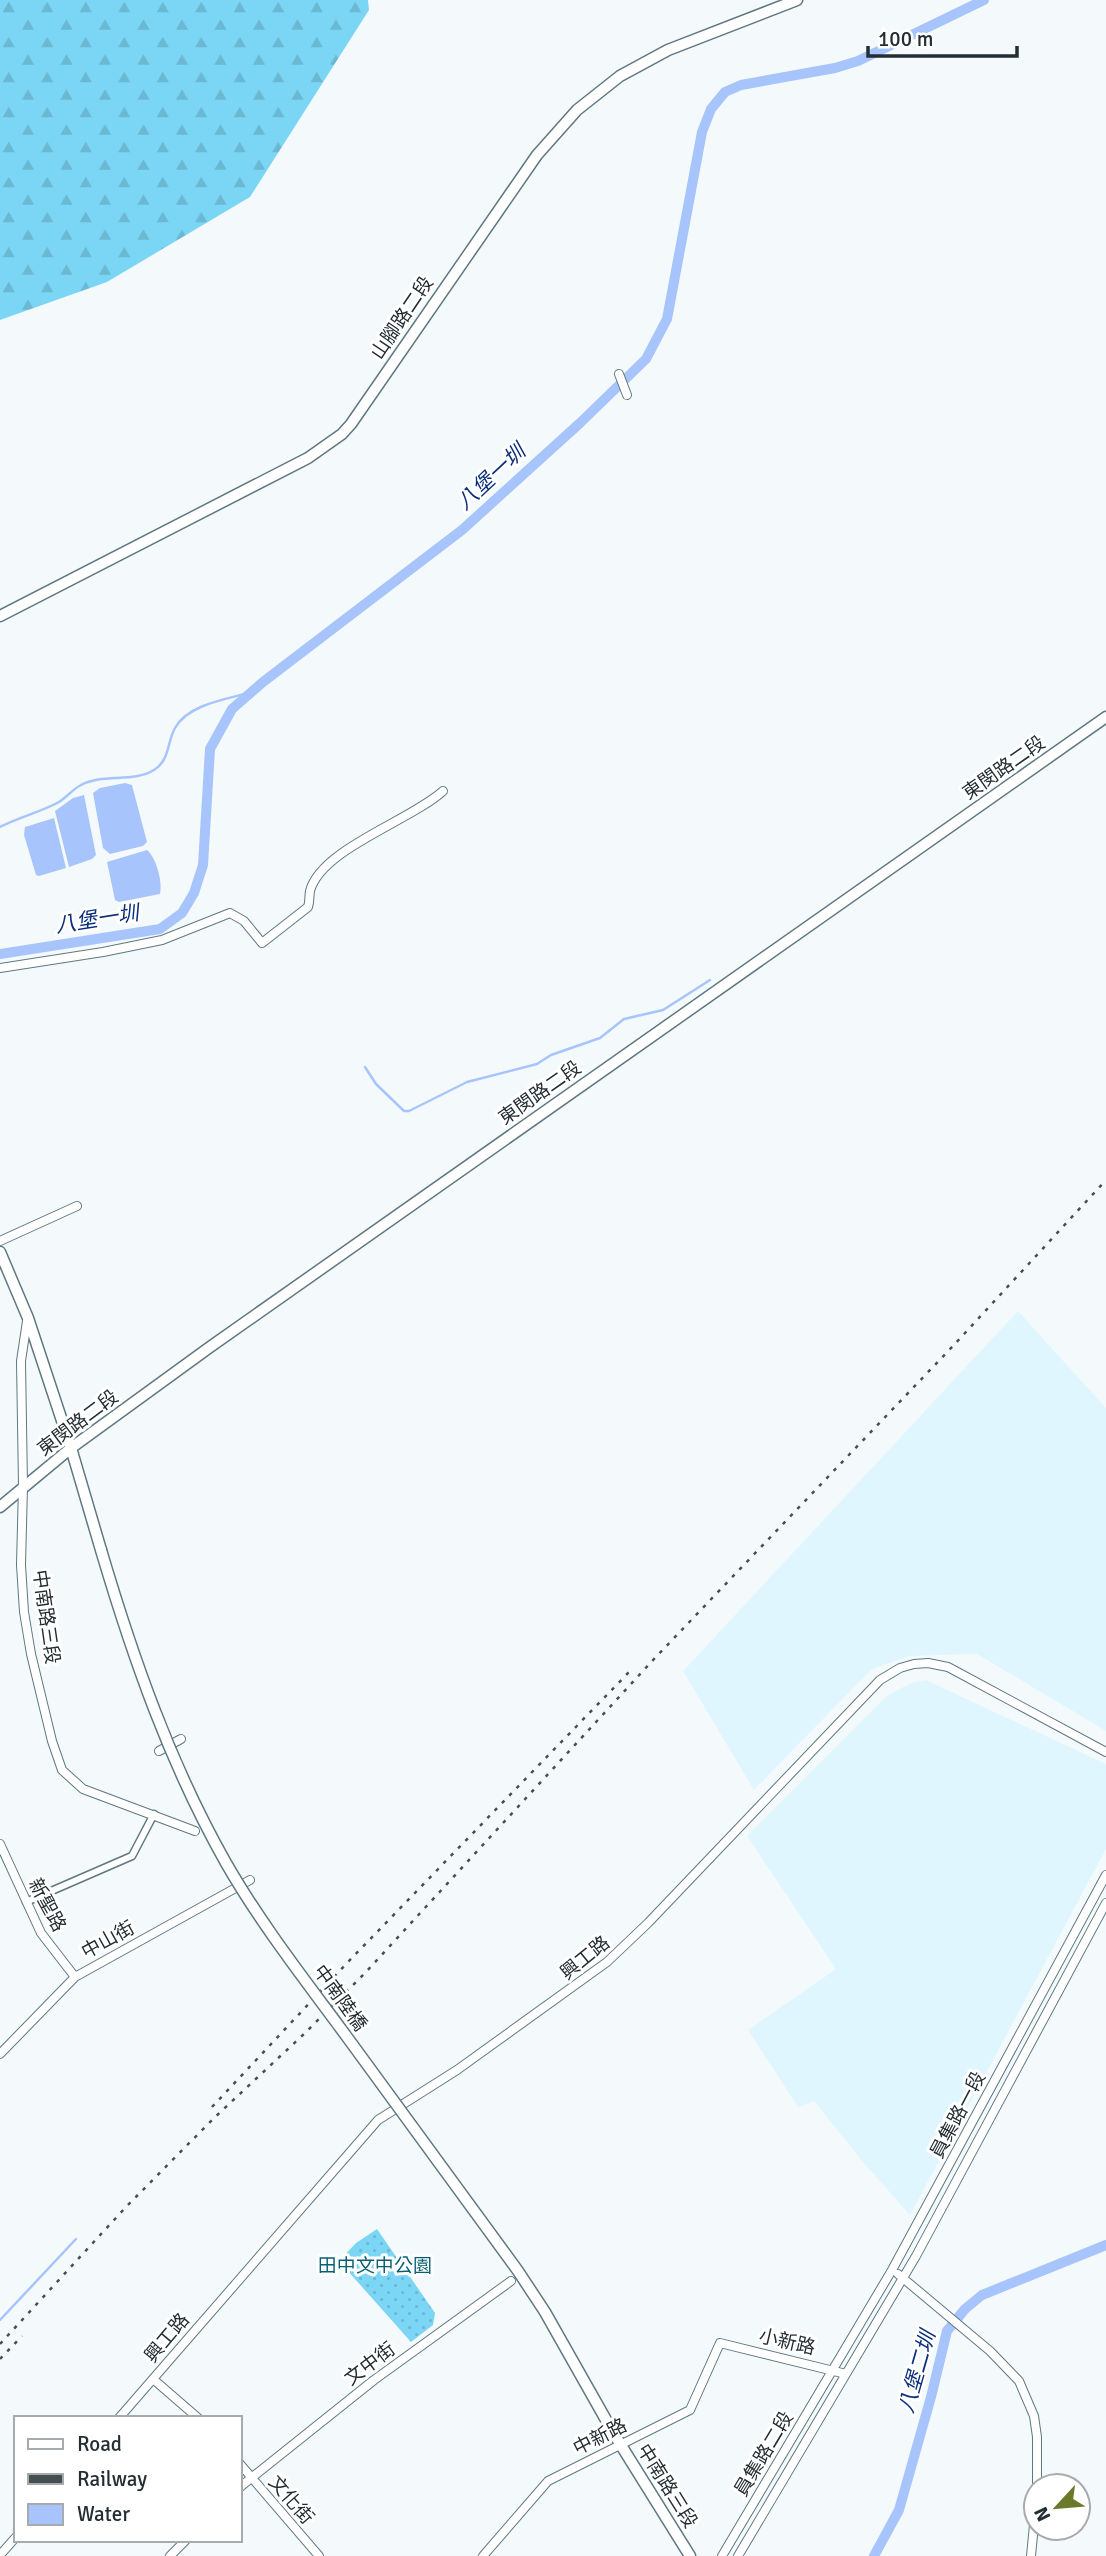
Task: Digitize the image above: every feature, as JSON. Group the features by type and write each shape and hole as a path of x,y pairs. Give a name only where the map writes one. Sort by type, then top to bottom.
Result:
{"main road":[{"name":"山腳路二段","path":"0,616 308,458 342,434 537,155 577,110 620,76 668,50 797,0"},
{"name":"東閔路二段","path":"0,1507 71,1448 231,1332 1106,717"},
{"path":"0,1252 28,1318 71,1448"},
{"name":"中南陸橋","path":"71,1448 119,1610 164,1737 227,1863 306,1982 518,2271 545,2312 617,2439"},
{"name":"中南路三段","path":"617,2439 690,2556"}],"street":[{"path":"620,374 626,395"},
{"path":"0,968 162,940 230,913 238,915 262,943 308,907 310,892 330,861 428,805 443,792"},
{"path":"0,1241 77,1206"},
{"name":"中南路三段","path":"28,1318 21,1360 21,1565 24,1612 43,1705 62,1770 83,1789 195,1831"},
{"name":"興工路","path":"121,2416 378,2120 457,2070 607,1962 648,1923 843,1716 887,1674 914,1664 928,1663 948,1667 1106,1752"},
{"path":"159,1751 181,1739"},
{"path":"26,1902 132,1856 154,1814"},
{"name":"新聖路","path":"0,1844 41,1933 75,1977"},
{"name":"員集路一段","path":"834,2369 892,2270 1106,1875"},
{"name":"中山街","path":"0,2054 75,1977 250,1880"},
{"name":"員集路一段","path":"846,2374 902,2277 1106,1903"},
{"path":"997,2076 1009,2082"},
{"path":"892,2270 1009,2368 1027,2396 1036,2428 1037,2472"},
{"name":"文中街","path":"242,2485 374,2380 511,2281"},
{"name":"中新路","path":"483,2556 548,2481 617,2439 690,2410 720,2343"},
{"name":"小新路","path":"720,2343 846,2374"},
{"name":"員集路二段","path":"722,2556 834,2369"},
{"name":"員集路二段","path":"738,2556 846,2374"},
{"path":"153,2379 196,2416"},
{"name":"文化街","path":"242,2466 319,2556"},
{"path":"0,2555 14,2539"},
{"path":"170,2556 184,2542"}],"shaded area":[{"path":"1018,1311 1106,1408 1106,1731 977,1654 910,1656 872,1669 754,1790 683,1671"},
{"path":"926,1680 1106,1764 1106,1849 910,2215 814,2101 798,2107 748,2030 836,1969 747,1836 888,1695 911,1683"}],"green space":[{"path":"0,0 368,0 369,10 250,197 107,282 0,320"},
{"name":"田中文中公園","path":"377,2229 435,2313 433,2325 411,2342 339,2261 356,2243"}],"water":[{"path":"125,783 132,785 147,842 143,846 110,854 103,848 93,793 100,788"},
{"path":"84,795 96,855 69,867 55,811 73,798"},
{"path":"54,818 66,868 39,876 36,875 24,835 25,827"},
{"path":"147,850 158,870 160,894 119,902 115,900 107,862"}],"waterway":[{"name":"八堡一圳","path":"0,954 160,929 182,913 194,893 203,865 210,749 232,709 263,682 462,530 646,359 667,319 702,132 711,109 725,92 741,85 835,68 858,61 984,0"},
{"path":"0,827 52,806 90,781 137,776 154,770 166,756 175,728 189,713 209,704 252,692"},
{"path":"365,1067 376,1084 404,1111 409,1111 467,1082 537,1064 551,1055 600,1038 624,1019 663,1010 710,980"},
{"path":"0,2320 76,2239"},
{"name":"八堡二圳","path":"874,2556 899,2510 947,2331 965,2309 982,2295 1106,2245"}],"railway":[{"path":"0,2344 125,2208 365,1973 654,1659 953,1346 1106,1180"},
{"path":"212,2107 348,1962 631,1670"},
{"path":"0,2359 22,2336"}]}
